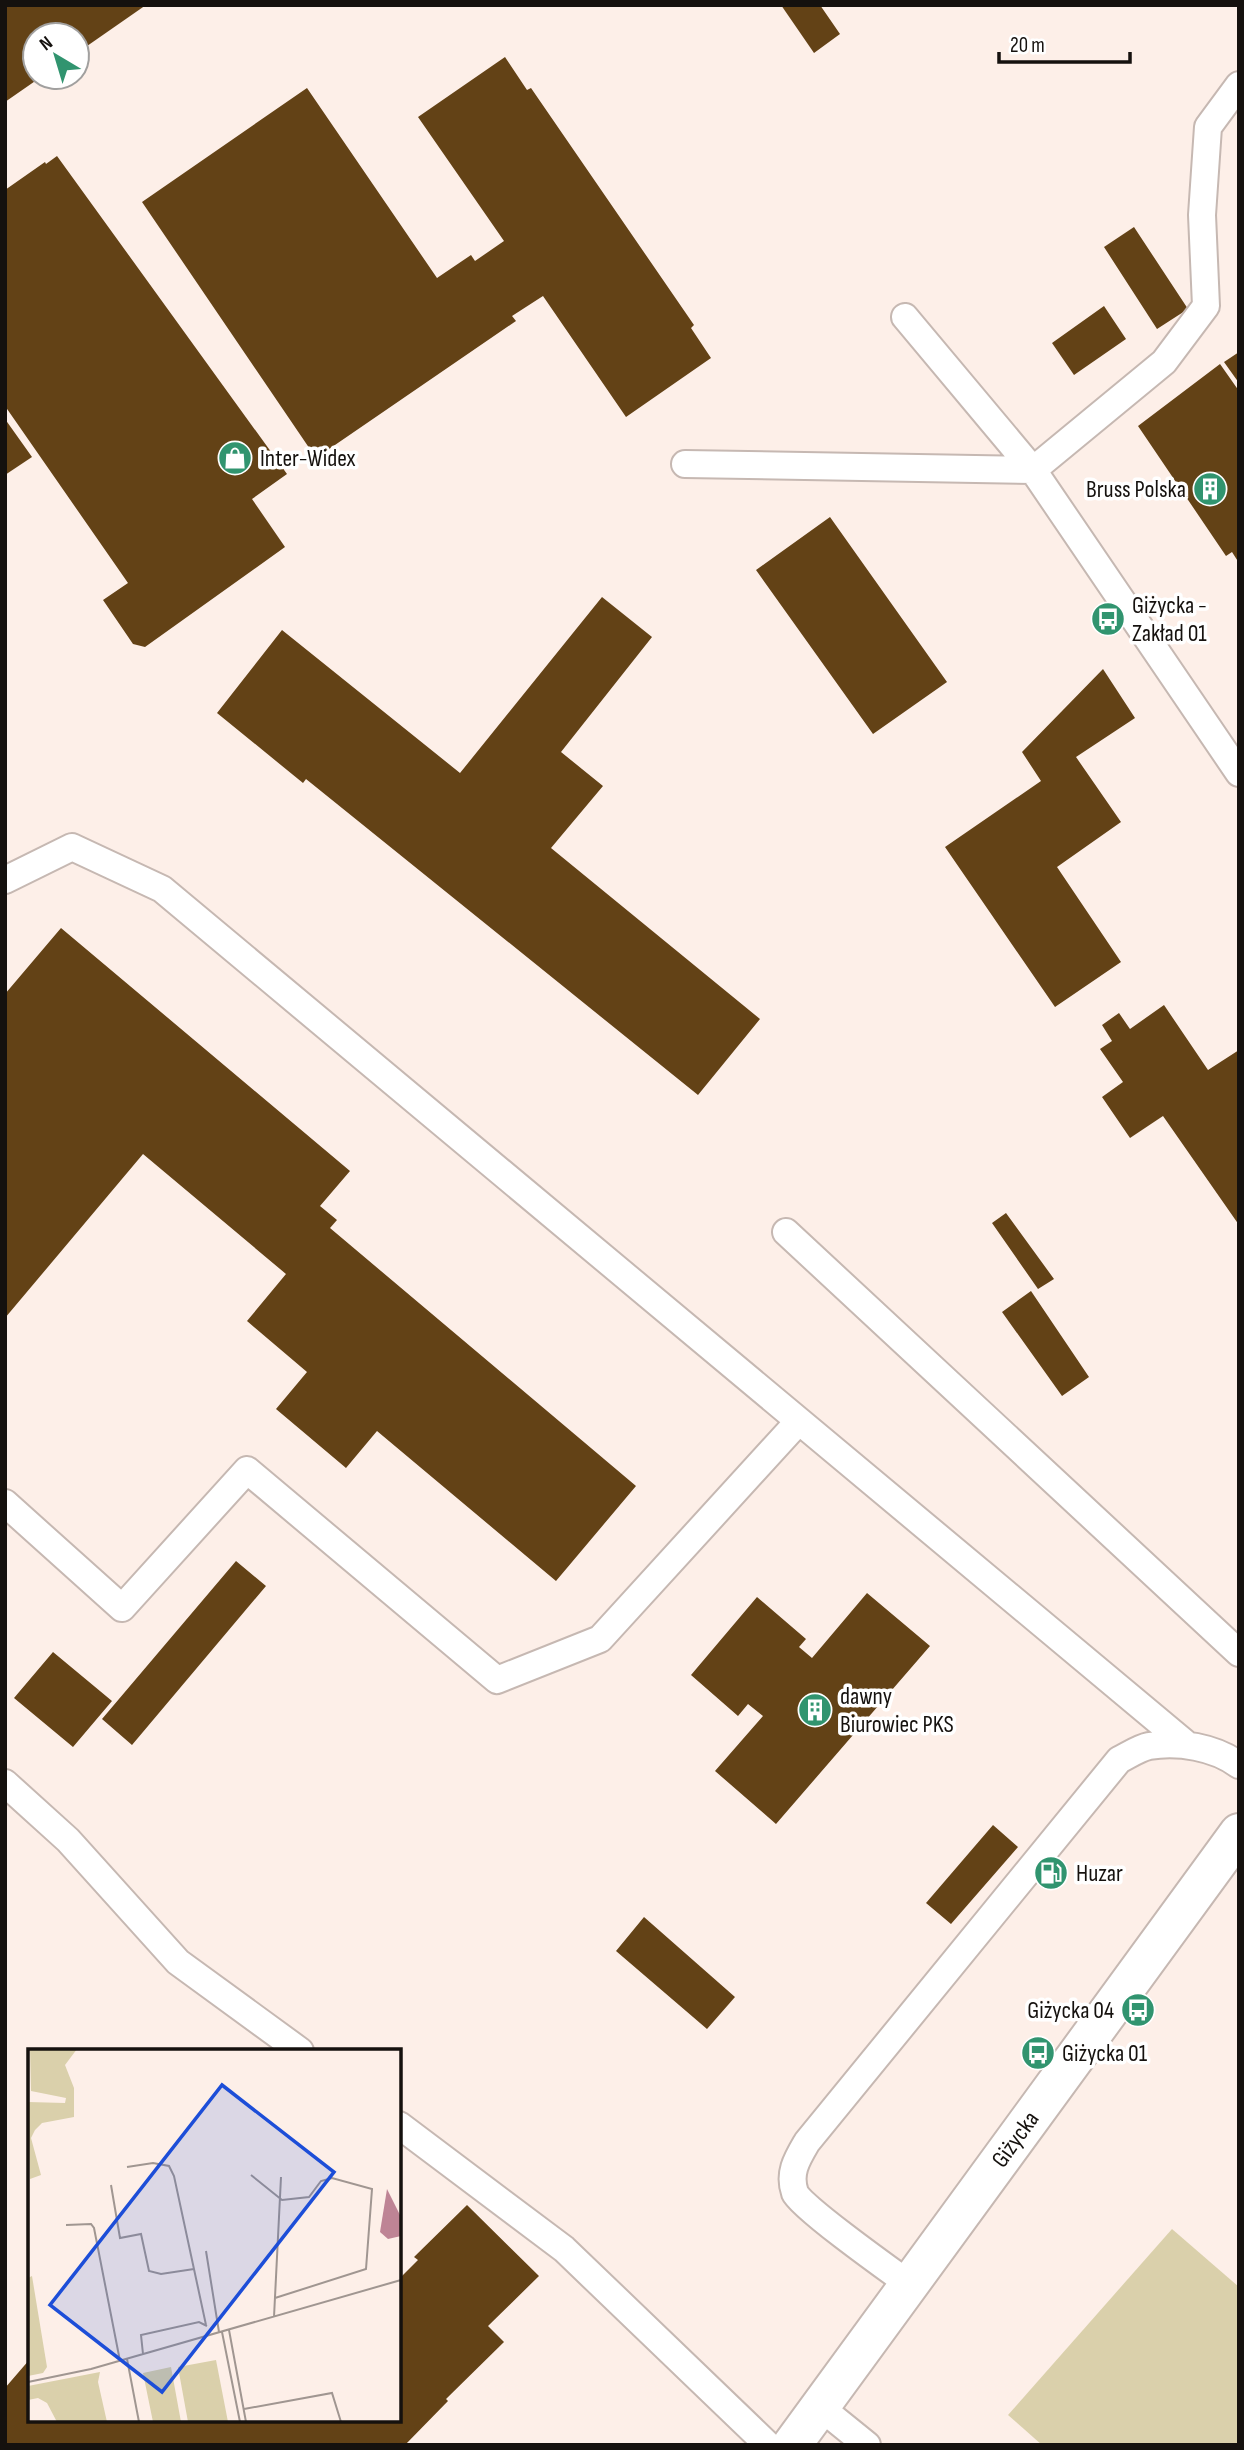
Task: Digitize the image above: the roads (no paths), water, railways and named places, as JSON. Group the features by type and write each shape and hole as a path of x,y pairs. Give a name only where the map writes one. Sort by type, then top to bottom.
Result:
{"street":[{"name":"Giżycka","path":"792,2445 1239,1833"}],"lane":[{"path":"685,464 1033,470 1164,362 1206,306 1202,215 1208,127 1239,85"},
{"path":"905,317 1033,470 1239,773"},
{"path":"5,880 72,847 162,889 1186,1744 1230,1759 1239,1765"},
{"path":"786,1232 1239,1653"},
{"path":"5,1503 122,1608 247,1470 496,1680 600,1639 799,1421"},
{"path":"909,2284 812,2211 795,2195 792,2170 807,2143 1119,1760 1148,1746 1186,1744"},
{"path":"5,1783 68,1840 178,1962 296,2049"},
{"path":"401,2127 564,2249 768,2445"},
{"path":"820,2407 867,2445"}],"place":[{"name":"Inter-Widex","path":"235,458"},
{"name":"Bruss Polska","path":"1210,489"},
{"name":"Giżycka - Zakład 01","path":"1108,619"},
{"name":"dawny Biurowiec PKS","path":"815,1710"},
{"name":"Huzar","path":"1051,1873"},
{"name":"Giżycka 04","path":"1138,2010"},
{"name":"Giżycka 01","path":"1038,2053"}]}
